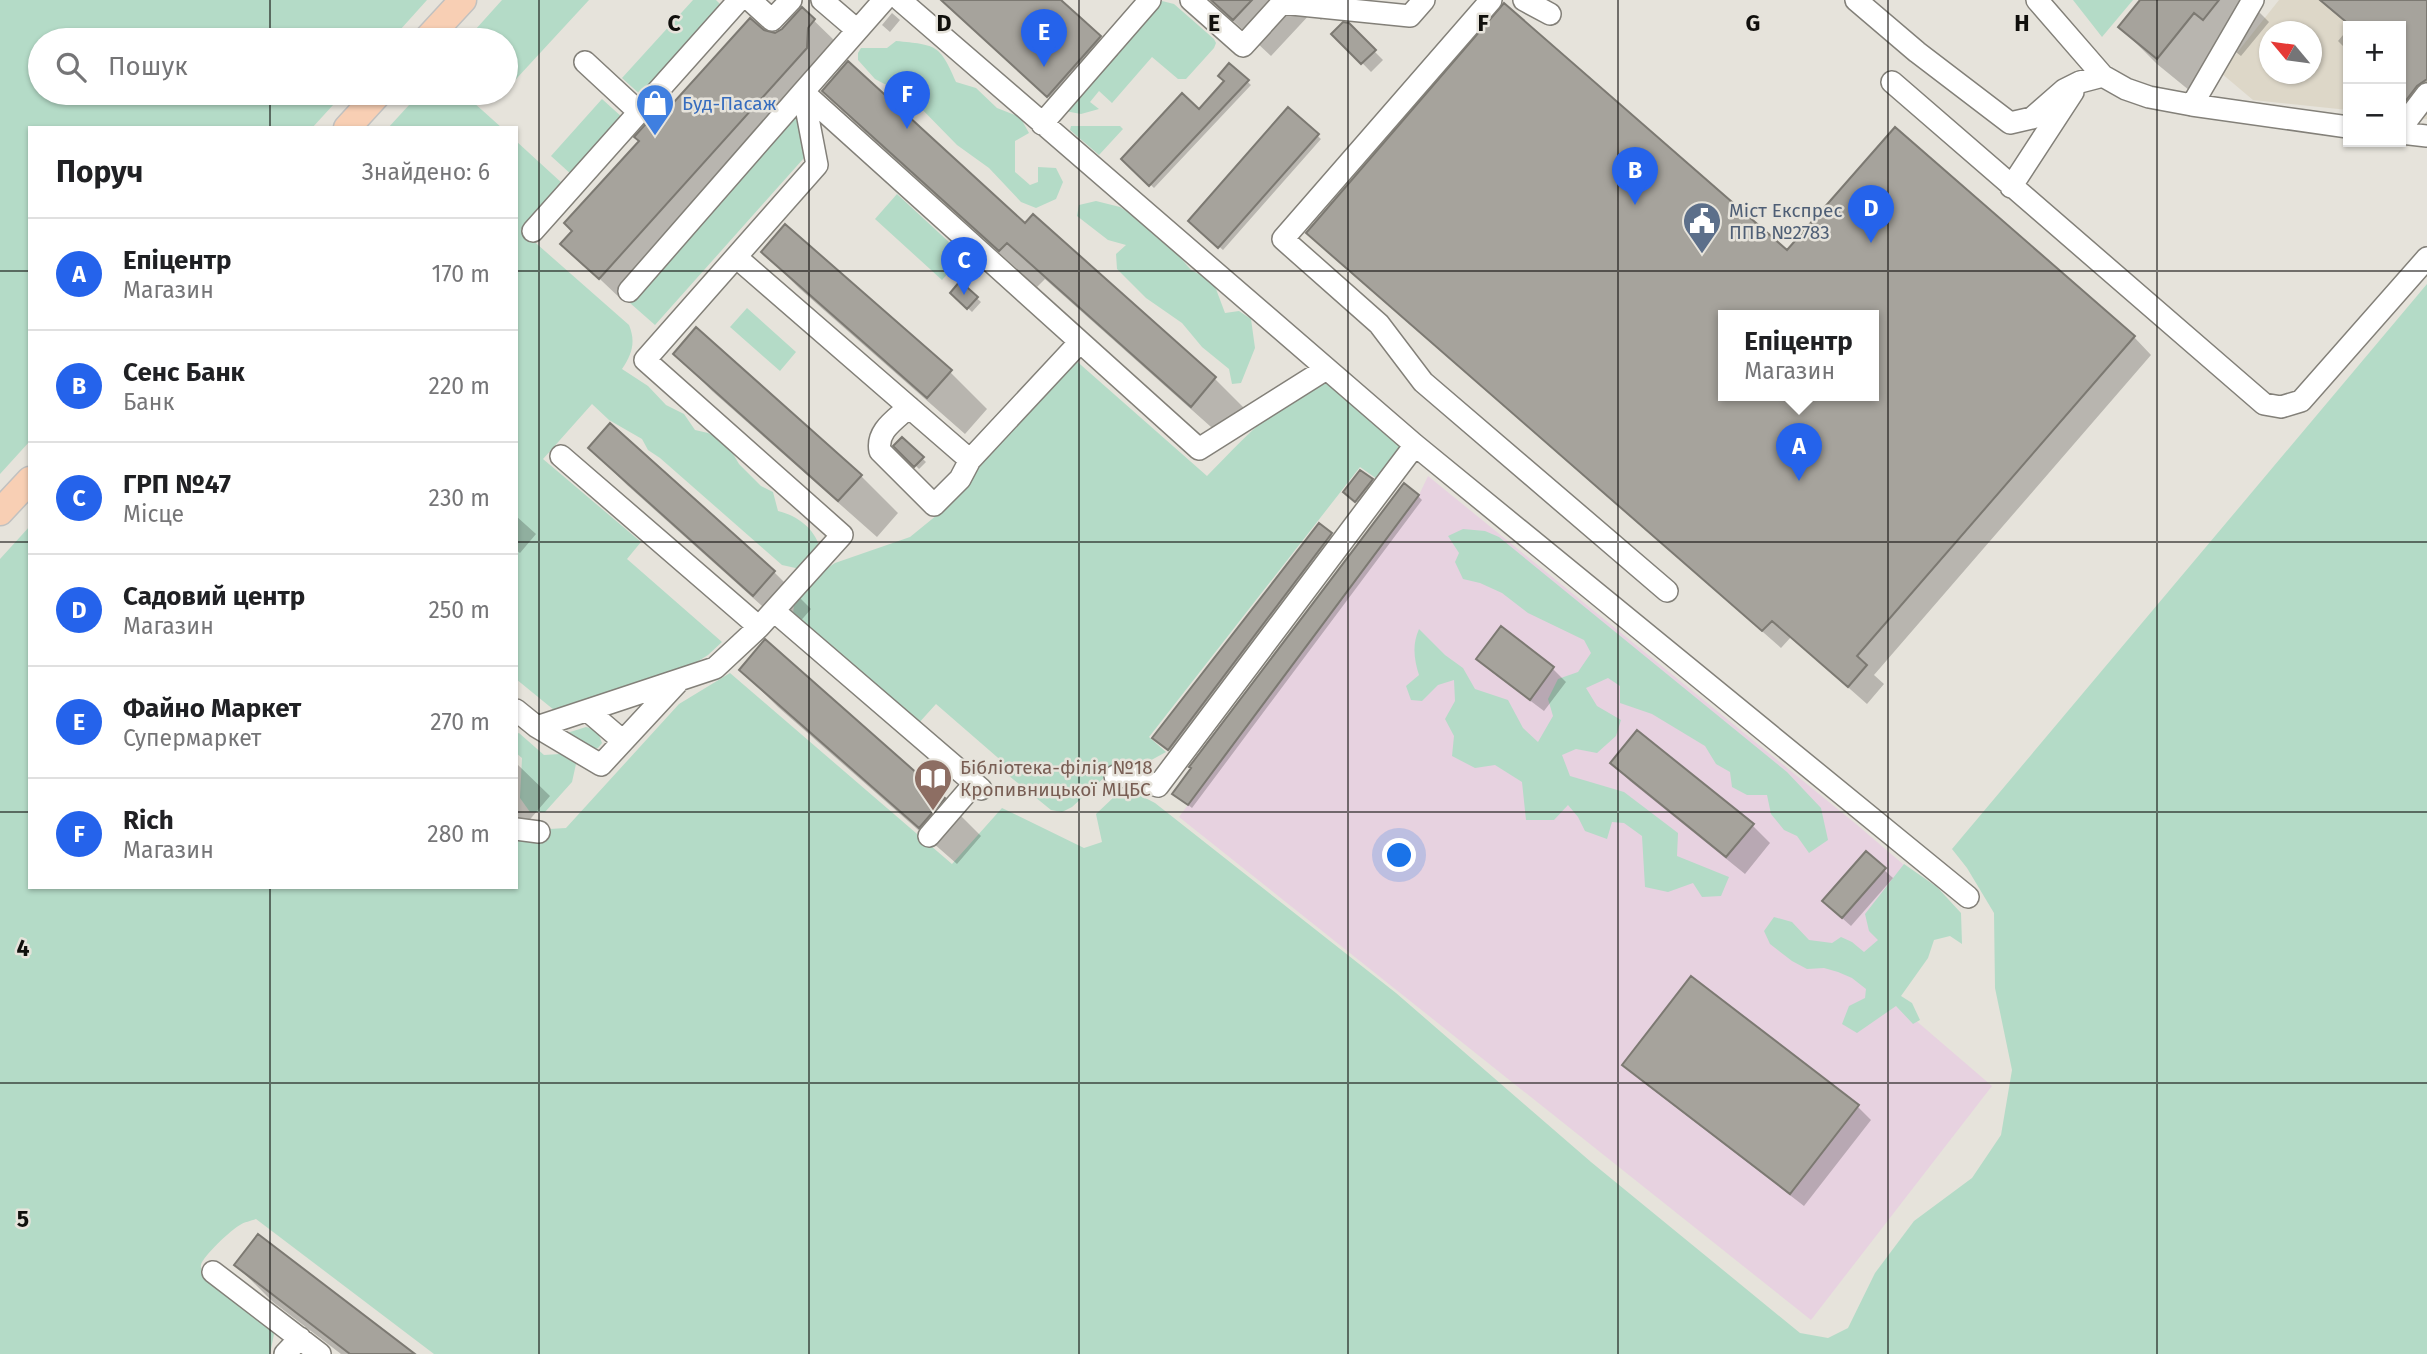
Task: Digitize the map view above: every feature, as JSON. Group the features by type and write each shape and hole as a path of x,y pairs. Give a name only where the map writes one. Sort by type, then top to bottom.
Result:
{"main road":[{"path":"437,28 463,0"},
{"path":"349,126 368,105"},
{"path":"0,513 28,482"}],"street":[{"path":"533,231 739,0"},
{"path":"750,0 772,20 791,0"},
{"path":"822,0 858,30"},
{"path":"629,292 884,0"},
{"path":"1042,124 1150,0"},
{"path":"1191,0 1243,46 1282,3 1314,3 1410,16 1424,0"},
{"path":"1490,0 1283,239 1379,324 1423,382 1667,591"},
{"path":"1524,0 1550,14"},
{"path":"1856,0 1917,52 2010,123 2032,118 2064,90 2080,82 2104,76"},
{"path":"2036,0 2104,76 2126,89 2149,97 2192,105 2343,126"},
{"path":"2192,105 2253,0"},
{"path":"912,4 1042,124 1415,445 1728,704 1968,897"},
{"path":"585,62 639,112"},
{"path":"1892,82 2264,404 2281,407 2301,401 2427,258"},
{"path":"2011,187 2080,82"},
{"path":"537,727 715,668 759,627 842,535 645,360 817,165 803,92"},
{"path":"803,92 1199,449 1326,369"},
{"path":"2406,124 2427,94"},
{"path":"2406,132 2427,136"},
{"path":"736,257 970,460"},
{"path":"909,407 882,433 878,442 880,451 934,505 960,479 970,460 1080,342"},
{"path":"1115,776 1133,777 1158,786 1415,445"},
{"path":"561,456 759,627"},
{"path":"774,611 978,786 929,836"},
{"path":"518,712 537,727 601,765 678,682"},
{"path":"588,710 623,741"},
{"path":"518,829 539,832"},
{"path":"213,1272 320,1354"},
{"path":"285,1354 299,1338"}],"shaded area":[{"path":"2279,0 2427,0 2427,119 2406,117 2406,21 2343,21 2343,109 2253,100 2221,73 2259,25 2259,84 2322,84 2322,21 2262,21"},
{"path":"1428,476 1856,824 1945,900 1878,988 1992,1086 1811,1320 1179,817 1419,495"}],"green space":[{"path":"0,0 427,0 402,28 28,28 28,105 333,105 314,126 28,126 28,443 0,474"},
{"path":"502,0 589,0 518,77 518,28 477,28"},
{"path":"693,0 716,0 724,8 643,97 622,78"},
{"path":"2073,0 2133,0 2102,37"},
{"path":"1162,1 1174,4 1214,39 1214,48 1186,79 1178,79 1152,57 1112,103 1099,91 1090,102 1099,109 1081,114 1065,111 1157,3"},
{"path":"896,41 935,49 941,53 956,82 976,88 997,108 1020,117 1029,133 1015,141 1015,172 1030,185 1038,182 1038,167 1056,168 1063,182 1056,199 1036,208 1021,202 989,168 957,145 911,98 875,79 858,60 861,48 887,48"},
{"path":"602,99 623,118 572,175 551,156"},
{"path":"409,105 476,105 500,126 390,126"},
{"path":"796,114 804,158 655,325 630,303"},
{"path":"1071,126 1120,126 1123,129 1099,155 1070,130"},
{"path":"518,143 563,184 521,230 629,325 632,348 622,369 648,386 666,405 684,414 695,430 726,442 739,464 761,486 773,492 778,511 804,524 814,534 820,548 800,569 782,565 648,450 642,439 609,420 592,404 543,459 641,542 627,559 722,642 692,665 554,710 518,681"},
{"path":"897,194 964,256 942,280 875,219"},
{"path":"1096,201 1120,207 1140,220 1156,237 1174,250 1191,270 1213,281 1225,313 1239,311 1251,319 1255,348 1241,383 1232,384 1229,369 1202,347 1182,323 1146,298 1117,269 1116,254 1126,245 1108,240 1077,216 1079,205"},
{"path":"2427,284 2427,1354 434,1354 256,1219 242,1224 224,1237 206,1256 201,1268 205,1275 269,1326 274,1334 270,1354 0,1354 0,559 28,528 28,889 518,889 518,831 566,828 679,704 730,673 952,864 1002,808 1084,848 1102,842 1096,814 1115,796 1134,792 1155,803 1396,993 1591,1162 1800,1333 1828,1338 1848,1328 1875,1273 1914,1221 1972,1178 2001,1135 2012,1070 1995,988 1994,913 1967,868 1952,849"},
{"path":"747,308 796,352 780,371 730,327"},
{"path":"1073,358 1207,476 1276,410 1327,383 1400,447 1377,479 1360,467 1149,737 1166,752 1133,770 1106,776 1072,807 1062,812 1051,810 1008,775 1012,770 936,704 917,725 797,621 793,614 800,594 814,577 835,563 910,537 953,502 977,462"},
{"path":"1463,529 1485,531 1499,537 1787,772 1821,808 1828,840 1809,853 1797,836 1784,830 1771,814 1767,795 1747,795 1732,787 1730,772 1716,764 1705,746 1652,714 1620,703 1620,686 1608,678 1586,688 1597,706 1621,720 1616,736 1597,753 1576,749 1562,755 1570,776 1624,792 1678,833 1677,856 1729,877 1721,896 1702,897 1693,883 1668,892 1645,887 1642,836 1624,823 1612,822 1607,839 1585,831 1568,805 1554,820 1526,820 1522,782 1495,765 1475,768 1452,756 1454,736 1445,719 1455,701 1454,680 1438,685 1422,701 1411,700 1406,686 1419,675 1414,652 1419,629 1445,655 1463,668 1475,689 1508,700 1523,728 1538,742 1553,716 1548,699 1558,679 1578,672 1591,653 1584,640 1528,613 1502,593 1463,579 1455,562 1459,553 1448,536"},
{"path":"586,727 597,730 602,743 598,748 592,749 567,733"},
{"path":"518,733 544,755 560,754 576,764 572,782 545,812 530,812 520,798 522,758 518,755"},
{"path":"1904,864 1937,887 1961,913 1962,944 1950,936 1934,940 1928,958 1901,996 1912,1003 1920,1020 1913,1024 1896,1006 1857,1033 1842,1024 1849,1006 1865,998 1866,989 1852,978 1838,972 1824,968 1807,969 1792,961 1770,944 1764,931 1774,917 1792,922 1809,940 1832,943 1841,937 1864,952 1878,940 1869,931 1865,914"}],"building":[{"path":"941,0 1061,0 1101,36 1047,97"},
{"path":"1211,0 1252,0 1233,20"},
{"path":"2140,0 2219,0 2203,20 2194,13 2157,59 2118,27"},
{"path":"2320,0 2427,0 2427,79 2417,86 2406,100 2406,21 2345,21"},
{"path":"1504,3 1787,250 1895,127 2135,336 1857,656 1867,665 1848,687 1772,621 1762,631 1306,233"},
{"path":"802,7 815,19 808,28 807,48 599,279 560,244 572,231 564,223 639,141 634,137 661,107 666,111 750,18 764,30 775,33"},
{"path":"1343,22 1349,23 1376,50 1361,64 1331,34"},
{"path":"848,61 1025,223 1033,214 1216,377 1191,407 1007,243 999,251 822,91"},
{"path":"1229,63 1249,80 1149,186 1121,159 1182,93 1199,109 1224,81 1218,76"},
{"path":"1288,107 1319,134 1218,248 1188,221"},
{"path":"785,224 952,370 927,398 761,252"},
{"path":"960,281 978,297 967,309 950,293"},
{"path":"696,327 862,475 838,501 673,354"},
{"path":"610,423 775,571 753,596 588,448"},
{"path":"902,437 924,457 914,467 893,446"},
{"path":"1360,470 1373,479 1355,502 1343,492"},
{"path":"1404,483 1419,495 1188,805 1172,794 1191,768 1189,767"},
{"path":"1319,523 1332,533 1168,750 1152,738"},
{"path":"1501,626 1554,667 1530,700 1476,659"},
{"path":"765,639 945,798 919,828 739,670"},
{"path":"1637,730 1754,824 1726,857 1610,763"},
{"path":"1866,851 1886,868 1842,918 1822,901"},
{"path":"1691,976 1859,1105 1790,1194 1622,1065"},
{"path":"258,1234 415,1354 350,1354 234,1265"}],"place":[{"name":"Файно Маркет","path":"1044,67"},
{"name":"Rich","path":"907,129"},
{"name":"Буд-Пасаж","path":"655,137"},
{"name":"Сенс Банк","path":"1635,205"},
{"name":"Садовий центр","path":"1871,243"},
{"name":"Міст Експрес ППВ №2783","path":"1702,255"},
{"name":"ГРП №47","path":"964,295"},
{"name":"Епіцентр","path":"1799,481"},
{"name":"Бібліотека-філія №18 Кропивницької МЦБС","path":"933,812"}]}
